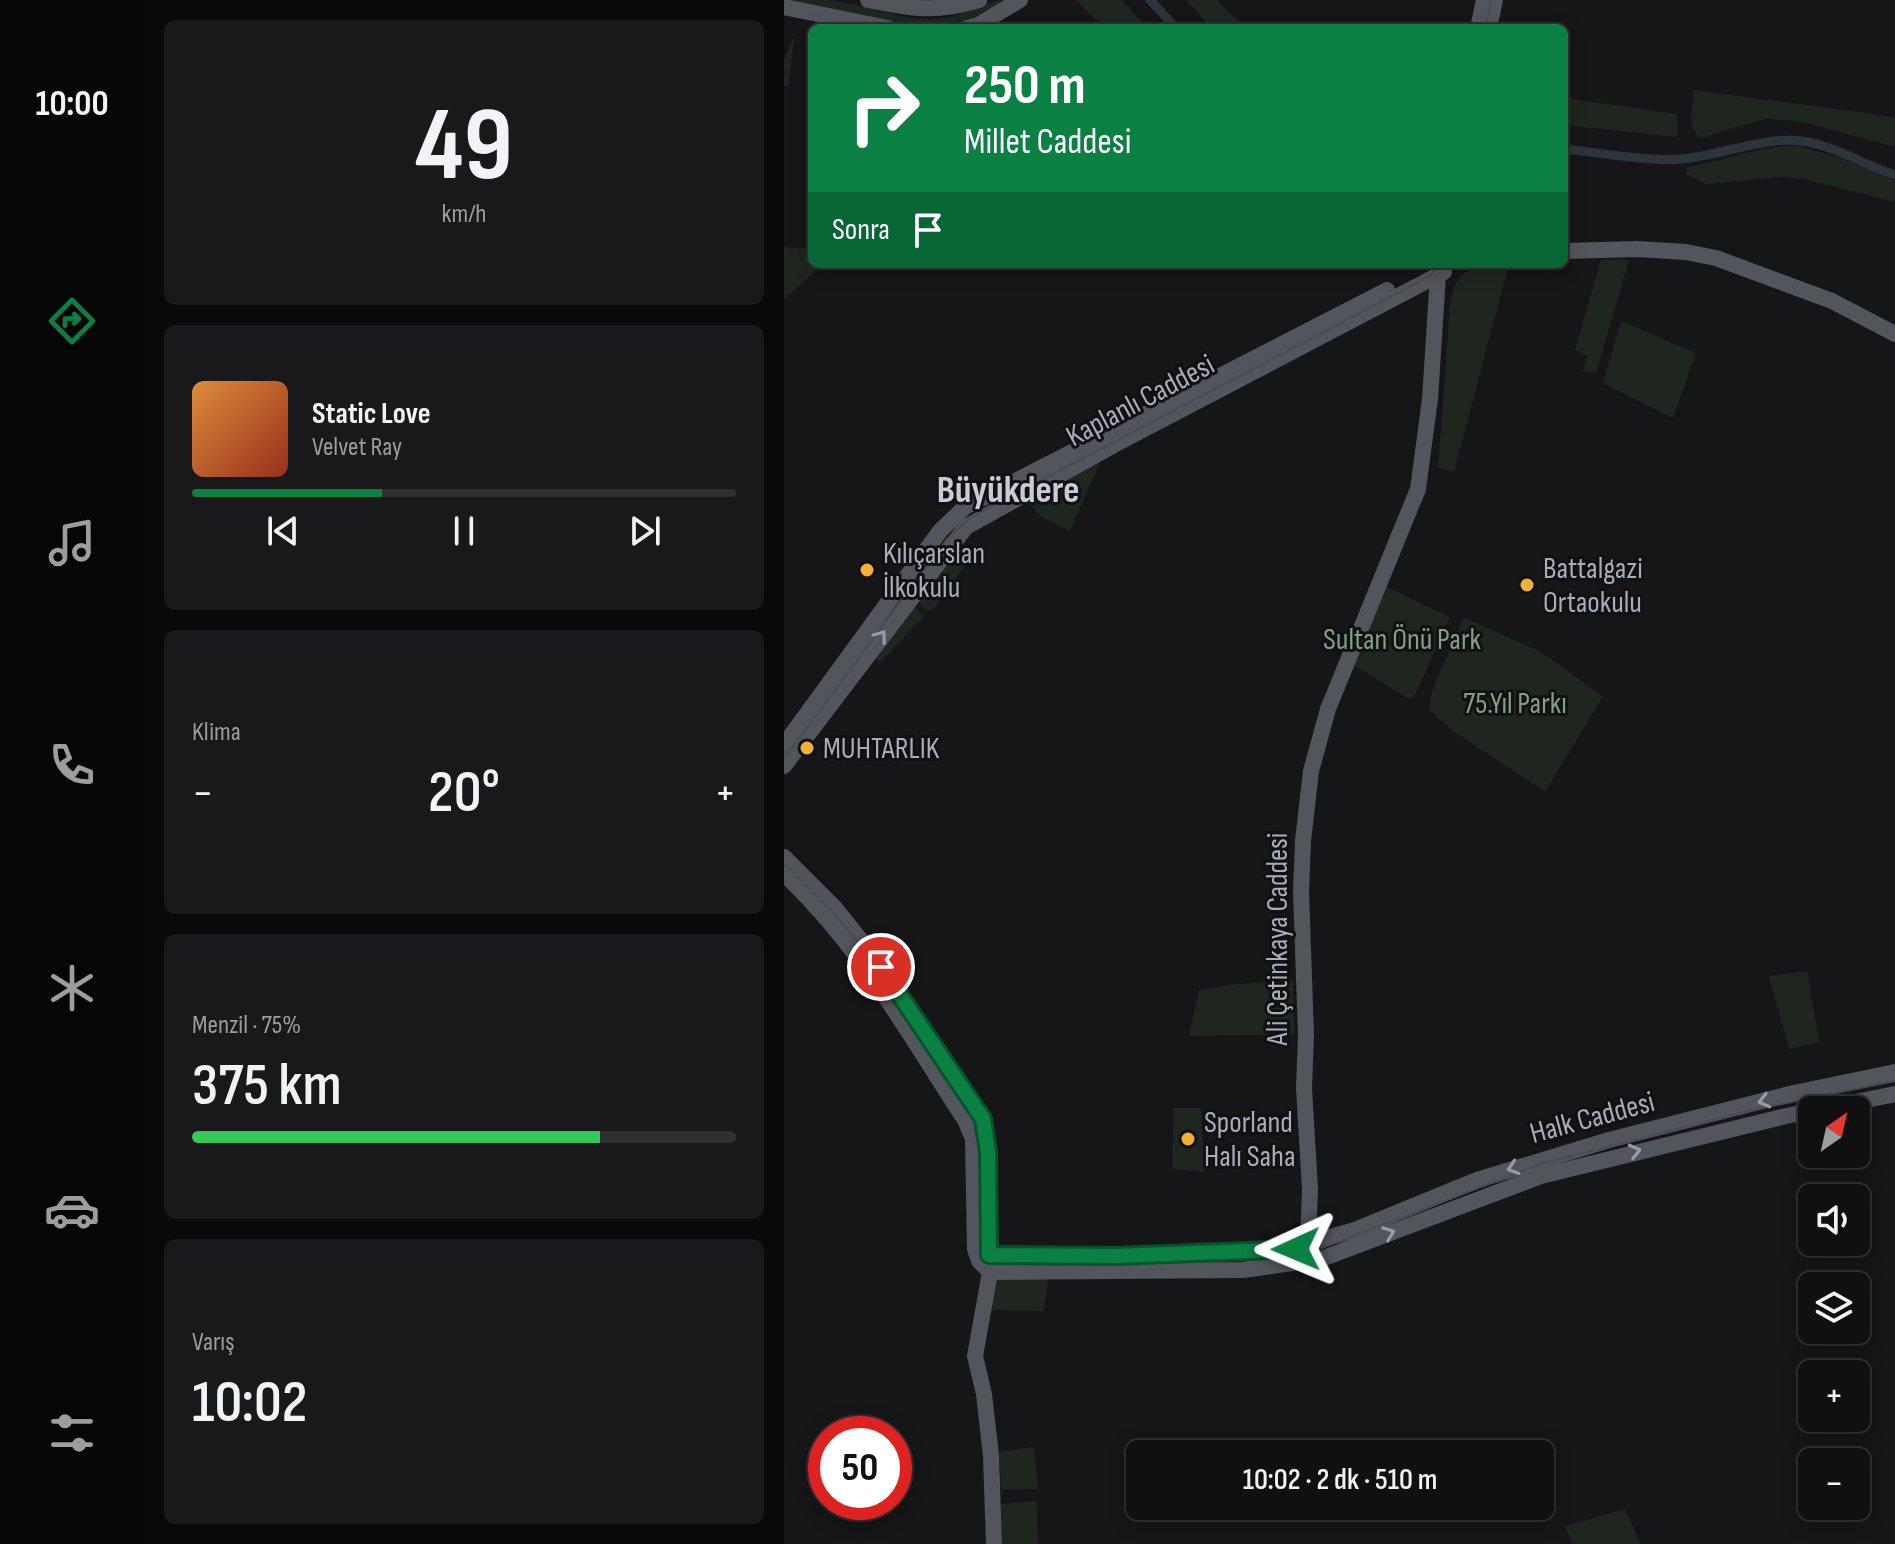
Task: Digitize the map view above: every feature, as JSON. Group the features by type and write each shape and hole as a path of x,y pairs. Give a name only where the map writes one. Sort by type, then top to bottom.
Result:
{"main road":[{"path":"868,0 911,9 948,9 979,0"},
{"path":"980,24 1020,0"},
{"path":"1479,24 1484,0"},
{"path":"1490,24 1495,0"},
{"path":"784,7 868,24"},
{"path":"1568,251 1637,249 1686,252 1716,258 1832,301 1895,334"},
{"name":"Kaplanlı Caddesi","path":"784,745 931,542 965,507 1435,268"},
{"name":"Kaplanlı Caddesi","path":"784,766 966,527 1435,268"},
{"name":"Ali Çetinkaya Caddesi","path":"1306,1251 1310,1189 1304,1088 1306,1035 1301,891 1311,771 1328,709 1418,489 1430,399 1439,268"},
{"path":"784,857 835,908 867,948 983,1119 988,1152 990,1272 975,1356 985,1401 991,1456 994,1544"},
{"path":"784,874 865,964 965,1120 973,1139 975,1249 979,1261 990,1272"},
{"name":"Halk Caddesi","path":"989,1255 1116,1256 1306,1251 1520,1166 1794,1093 1895,1072"},
{"name":"Halk Caddesi","path":"990,1272 1243,1270 1541,1176 1786,1116 1895,1094"}],"green space":[{"path":"790,0 828,0 931,19 1008,0 973,17 949,23 906,24"},
{"path":"1076,0 1122,0 1144,24 1100,24"},
{"path":"1186,0 1217,0 1241,24 1208,24"},
{"path":"792,39 789,86 784,86 784,61"},
{"path":"1694,90 1895,117 1895,147 1807,123 1768,118 1700,138 1692,122"},
{"path":"1568,97 1677,114 1677,137 1568,125"},
{"path":"1798,146 1838,157 1895,181 1895,202 1804,179 1782,177 1705,184 1686,174 1687,167 1770,148"},
{"path":"784,247 808,249 808,268 818,269 784,299"},
{"path":"1601,259 1629,260 1596,374 1583,371 1587,356 1575,350"},
{"path":"1508,268 1454,472 1438,468 1450,306 1457,282 1471,269"},
{"path":"1621,321 1696,353 1673,418 1603,383"},
{"path":"1101,460 1070,531 1042,517 1024,499"},
{"path":"953,548 969,560 932,611 923,609 918,598"},
{"name":"Sultan Önü Park","path":"1387,587 1450,617 1414,697 1409,699 1352,664"},
{"path":"914,606 924,616 880,663 875,657"},
{"name":"75.Yıl Parkı","path":"1464,617 1541,652 1603,696 1545,792 1453,731 1429,710 1433,688"},
{"path":"1807,971 1819,1042 1789,1049 1769,976"},
{"path":"1293,980 1295,1034 1189,1036 1199,990"},
{"name":"Sporland Halı Saha","path":"1173,1108 1201,1108 1205,1172 1172,1169"},
{"path":"1049,1271 1044,1311 984,1310 990,1272"},
{"path":"1034,1447 1038,1489 1001,1490 999,1452"},
{"path":"1037,1501 1038,1544 1002,1544 1001,1504"},
{"path":"1625,1509 1640,1544 1572,1544 1565,1526"}],"waterway":[{"path":"1150,0 1172,24"},
{"path":"1568,149 1668,160 1792,140 1831,148 1895,175"}],"tram line":[{"path":"1486,24 1491,0"},
{"path":"784,759 947,539 971,517 1415,284 1436,268"},
{"path":"784,863 855,939 975,1117 981,1139 986,1232 1002,1252 1027,1261 1262,1258 1319,1249 1541,1164 1747,1111 1895,1081"}],"place":[{"name":"Kılıçarslan İlkokulu","path":"867,570"},
{"name":"Battalgazi Ortaokulu","path":"1527,585"},
{"name":"MUHTARLIK","path":"807,748"},
{"name":"Sporland Halı Saha","path":"1188,1139"}],"district":[{"name":"Büyükdere","path":"1008,489"}],"route":[{"path":"881,967 983,1119 988,1152 989,1255 1116,1256 1296,1249"}]}
